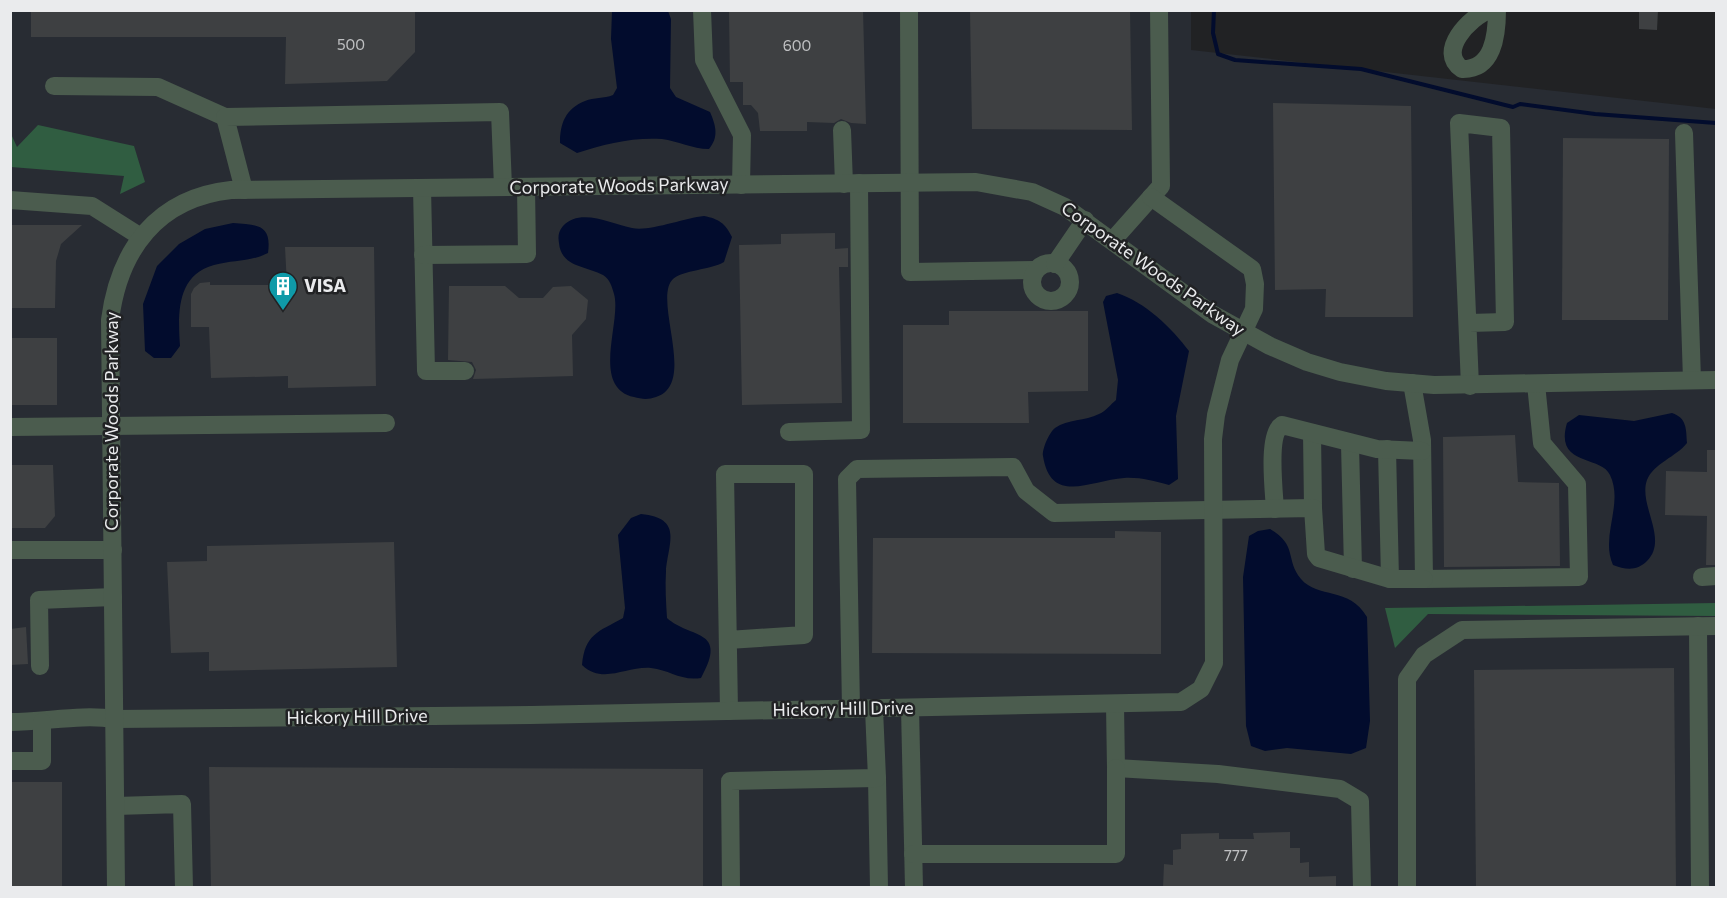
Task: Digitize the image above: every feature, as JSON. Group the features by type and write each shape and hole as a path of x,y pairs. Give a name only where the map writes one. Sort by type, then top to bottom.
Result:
{"street":[{"path":"702,10 704,60 742,135 741,185"},
{"path":"909,10 910,272 1036,270"},
{"path":"1113,240 1161,186 1159,10"},
{"path":"1489,10 1471,20 1457,37 1453,56 1456,65 1462,69 1480,66 1487,59 1495,34 1497,10"},
{"path":"54,86 158,87 225,117 500,112 503,187"},
{"path":"225,117 244,190"},
{"path":"1469,323 1505,322 1501,128 1459,123 1470,386"},
{"path":"789,432 861,430 851,183 842,130"},
{"path":"1684,133 1692,380"},
{"name":"Corporate Woods Parkway","path":"116,888 110,320 113,295 126,259 141,237 156,221 201,196 218,191 244,190 976,182 1008,186 1047,197 1085,220 1212,314 1244,333 1307,362 1340,372 1412,383 1470,386 1716,380"},
{"path":"423,255 527,254 526,187"},
{"path":"422,188 426,371 465,371"},
{"name":"Hickory Hill Drive","path":"10,722 42,722 91,716 115,719 874,709 1181,702 1201,689 1210,676 1216,647 1214,439 1216,415 1230,360 1254,309 1255,284 1251,269 1151,197"},
{"path":"10,200 92,206 141,237"},
{"path":"1055,264 1085,220"},
{"path":"1044,264 1055,264 1061,266 1069,276 1068,289 1060,299 1047,301 1036,295 1031,282 1036,270 1044,264"},
{"path":"1412,383 1422,451 1424,579"},
{"path":"1312,433 1313,508 1316,554 1319,558 1390,579 1579,577 1577,484 1542,443 1536,384"},
{"path":"10,427 111,432 189,432 190,427 387,423"},
{"path":"1275,509 1273,454 1278,427 1289,426 1350,444 1387,450 1422,451"},
{"path":"1350,444 1353,569"},
{"path":"1387,450 1390,579"},
{"path":"851,709 847,479 857,469 1013,468 1026,491 1054,513 1313,508"},
{"path":"728,640 804,635 804,474 725,474 729,711"},
{"path":"10,550 113,550"},
{"path":"40,666 39,600 114,597"},
{"path":"1698,626 1700,888"},
{"path":"1407,888 1407,679 1424,654 1462,630 1716,626"},
{"path":"913,854 1116,854 1115,705"},
{"path":"910,708 914,888"},
{"path":"874,709 879,888"},
{"path":"10,761 42,761 42,722"},
{"path":"1116,768 1218,774 1340,789 1360,801 1362,888"},
{"path":"731,888 730,781 877,778"},
{"path":"116,806 182,804 184,888"}],"shaded area":[{"path":"10,11 1191,11 1191,50 1716,109 1716,887 11,887"}],"green space":[{"path":"38,125 134,146 145,182 120,194 124,176 11,167 11,134 17,147"},
{"path":"1716,603 1716,616 1428,614 1395,648 1385,608"}],"water":[{"path":"612,11 668,11 671,19 670,88 676,97 710,112 715,131 714,140 709,149 662,139 640,139 577,153 560,143 563,123 573,108 588,100 613,95 617,88 611,39"},
{"path":"704,216 721,222 732,237 724,262 673,279 668,289 667,304 674,359 673,376 668,389 656,397 645,399 634,397 621,391 613,380 610,367 615,306 610,283 603,275 575,265 564,257 559,243 559,232 570,220 587,217 639,229"},
{"path":"233,223 249,224 265,231 269,243 268,253 255,258 214,265 202,270 192,278 186,287 180,309 180,346 171,358 154,358 145,351 143,304 157,266 179,244 205,229"},
{"path":"1117,293 1148,309 1175,334 1189,351 1176,416 1178,479 1169,485 1130,478 1074,487 1063,485 1054,481 1047,471 1043,456 1044,449 1048,437 1055,428 1101,413 1116,400 1118,380 1103,302 1106,296"},
{"path":"1672,413 1683,421 1687,443 1655,469 1647,480 1645,490 1654,532 1653,552 1647,561 1635,568 1627,569 1613,565 1609,543 1614,509 1614,486 1605,469 1573,454 1567,447 1565,437 1567,423 1579,415 1634,421"},
{"path":"641,514 655,516 668,527 670,542 666,577 667,618 676,625 703,637 709,643 711,650 709,662 701,678 681,677 651,668 598,674 582,665 586,647 594,635 623,618 625,608 618,535 631,518"},
{"path":"1270,529 1279,535 1288,547 1293,565 1301,579 1316,589 1351,601 1360,607 1367,617 1370,721 1366,748 1351,754 1287,748 1265,751 1251,746 1246,726 1243,577 1249,536 1258,531"}],"building":[{"path":"31,10 415,10 415,52 387,81 285,84 286,37 31,37"},
{"path":"729,10 863,10 866,124 851,123 841,119 834,123 807,122 807,131 760,131 758,113 751,105 743,105 743,82 730,82"},
{"path":"970,10 1130,10 1132,130 972,129"},
{"path":"1639,10 1658,10 1657,30 1639,29"},
{"path":"1273,103 1411,106 1413,317 1325,317 1326,289 1275,290"},
{"path":"1563,138 1669,139 1668,320 1562,320"},
{"path":"10,225 82,225 61,244 56,261 55,308 10,308"},
{"path":"835,233 835,249 848,248 848,267 839,267 842,403 742,405 739,245 781,244 781,234"},
{"name":"VISA","path":"285,247 374,247 376,386 288,388 288,376 211,378 209,327 191,327 191,294 194,288 200,283 210,282 210,285 287,285"},
{"path":"449,286 505,286 519,298 543,298 553,287 571,286 588,300 586,319 572,335 573,376 473,379 476,370 472,362 448,360"},
{"path":"949,311 1088,311 1088,391 1028,392 1029,423 903,423 903,325 949,325"},
{"path":"10,338 57,338 57,405 10,405"},
{"path":"1515,435 1518,482 1559,483 1560,566 1444,567 1443,437"},
{"path":"1707,450 1716,450 1716,565 1706,565 1707,516 1665,515 1666,471 1707,472"},
{"path":"10,465 53,465 55,516 45,528 10,528"},
{"path":"1115,531 1161,532 1161,654 872,653 873,538 1115,538"},
{"path":"394,542 397,667 209,671 209,652 171,653 167,562 207,561 207,546"},
{"path":"26,627 28,664 10,665 10,629"},
{"path":"1674,668 1676,888 1476,888 1474,670"},
{"path":"209,767 703,769 703,888 211,888"},
{"path":"10,782 62,782 62,888 10,888"},
{"path":"1290,832 1290,848 1300,848 1300,863 1309,862 1309,877 1336,876 1336,888 1163,888 1164,864 1173,865 1173,850 1181,849 1181,834 1219,833 1219,839 1254,839 1253,833"}],"waterway":[{"path":"1214,10 1213,33 1218,54 1235,60 1361,69 1513,107 1520,104 1595,114 1716,123"}],"place":[{"name":"VISA","path":"283,312"}]}
